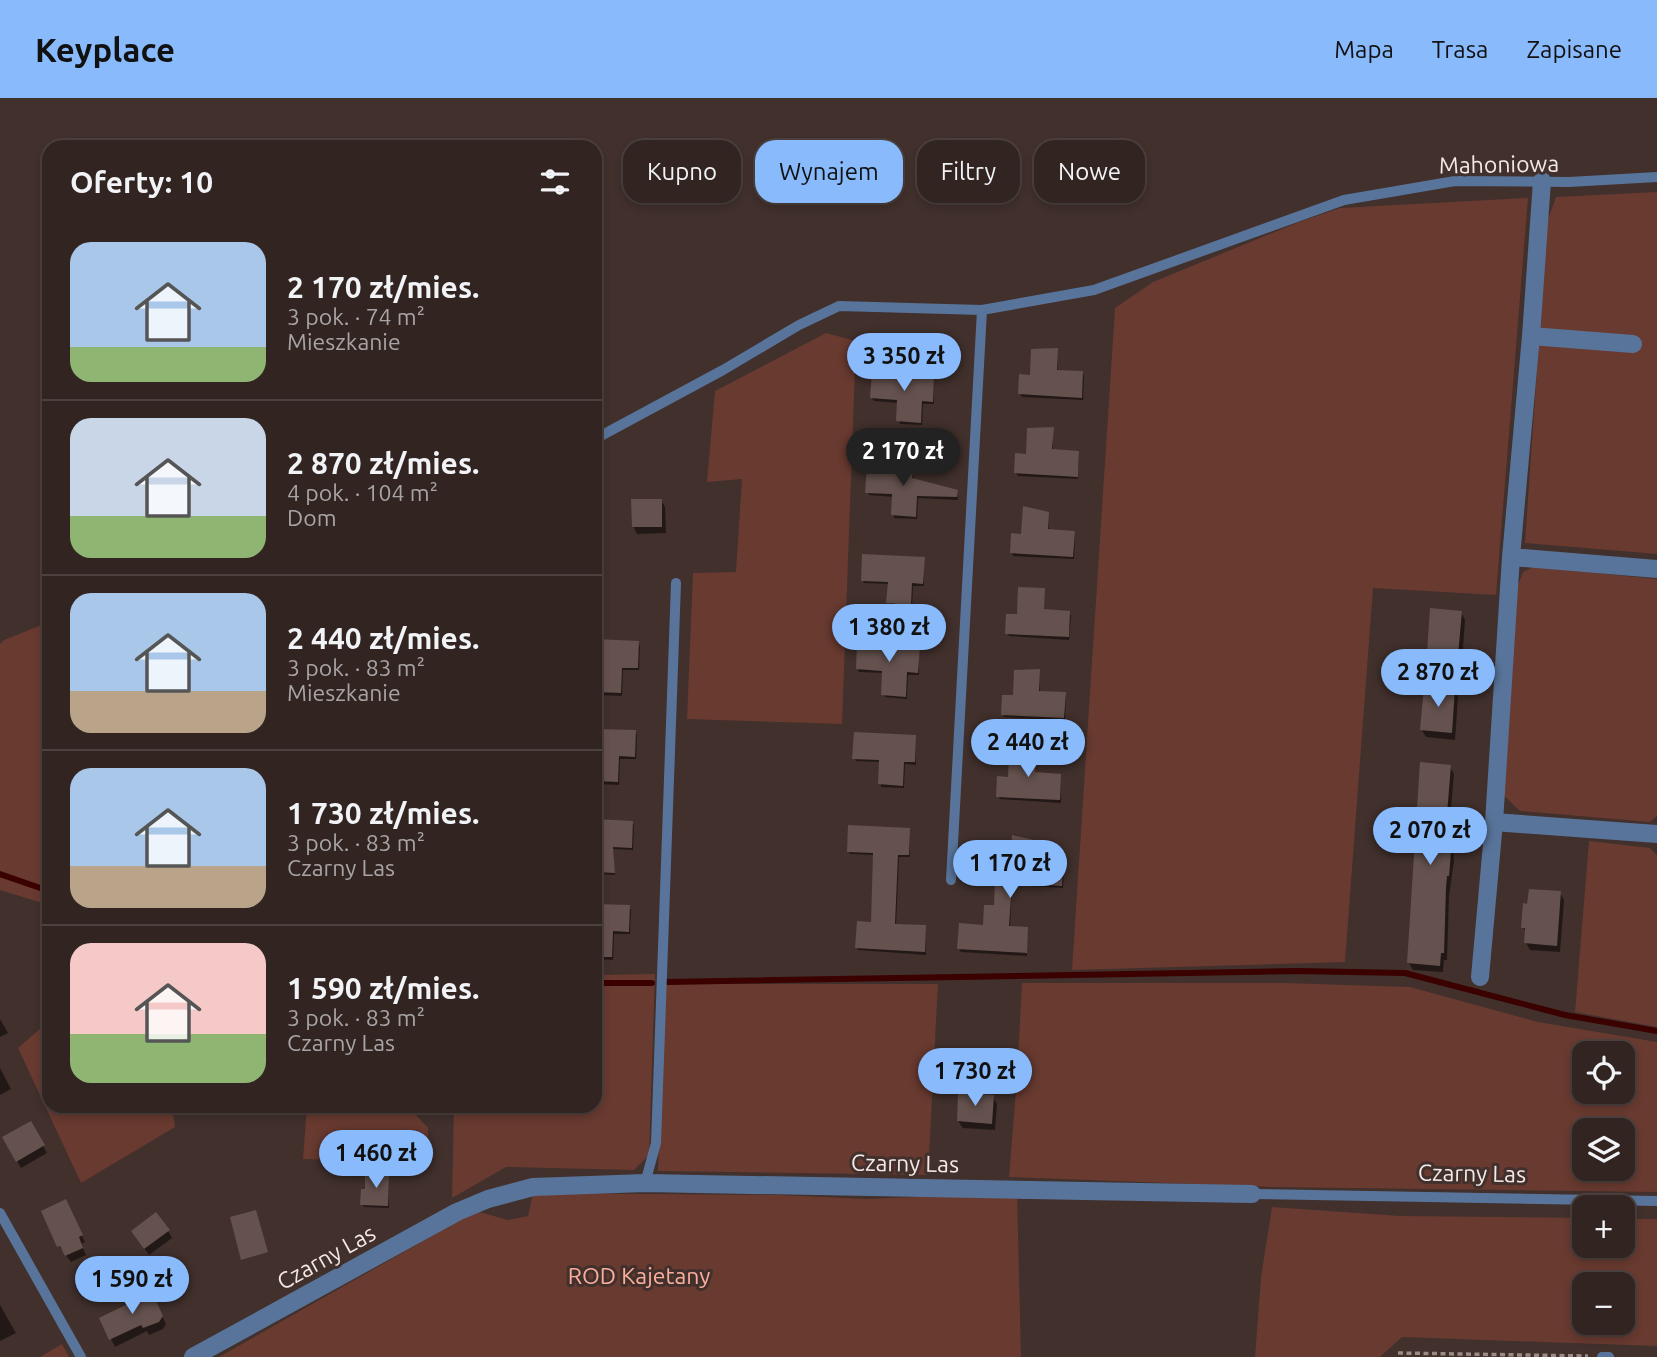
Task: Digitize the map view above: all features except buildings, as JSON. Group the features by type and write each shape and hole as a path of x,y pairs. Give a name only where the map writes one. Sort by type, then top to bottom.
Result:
{"street":[{"path":"1480,977 1542,181"},
{"path":"1531,336 1633,344"},
{"path":"1511,557 1657,569"},
{"path":"1494,822 1657,834"},
{"name":"Czarny Las","path":"193,1357 457,1212 513,1190 645,1183 1252,1194"}],"lane":[{"name":"Mahoniowa","path":"602,435 723,370 799,325 839,306 982,310 1094,290 1344,200 1455,181 1569,182 1657,177"},
{"path":"951,880 982,310"},
{"path":"645,1183 656,1143 676,583"},
{"name":"Czarny Las","path":"1252,1194 1657,1201"},
{"path":"0,1213 81,1357"},
{"path":"1602,1357 1609,1357"}],"path":[{"path":"1398,1353 1602,1357"}],"green space":[{"path":"1657,192 1657,554 1525,543 1547,222 1556,197"},
{"path":"1528,198 1496,595 1373,588 1345,962 1072,970 1115,308 1153,282 1340,208"},
{"path":"826,333 856,341 842,724 687,719 693,573 736,572 742,479 707,482 715,391"},
{"path":"1533,567 1657,579 1657,816 1650,822 1520,811 1500,792 1518,585 1523,572"},
{"path":"42,625 42,903 0,890 0,644"},
{"path":"1589,841 1650,848 1657,855 1657,1027 1575,1012"},
{"path":"655,974 649,1155 634,1170 506,1167 452,1198 454,1113 602,1113 602,975"},
{"path":"1022,983 1284,983 1410,987 1538,1022 1657,1042 1657,1192 1272,1187 1009,1177"},
{"path":"665,984 938,984 928,1175 658,1171"},
{"path":"42,1027 42,1099 18,1048"},
{"path":"48,1113 173,1113 175,1127 81,1183"},
{"path":"306,1113 415,1113 428,1128 427,1163 303,1159"},
{"name":"ROD Kajetany","path":"533,1193 779,1195 866,1199 1017,1193 1021,1357 219,1357 476,1211 508,1220 528,1216"},
{"path":"1272,1207 1400,1216 1572,1218 1572,1258 1635,1258 1635,1219 1657,1219 1657,1346 1402,1337 1380,1357 1255,1357 1261,1277"},
{"path":"62,1344 69,1357 40,1357"}],"waterway":[{"path":"0,874 42,889"},
{"path":"668,982 1297,971 1405,973 1565,1015 1657,1031"},
{"path":"602,983 652,983"}]}
